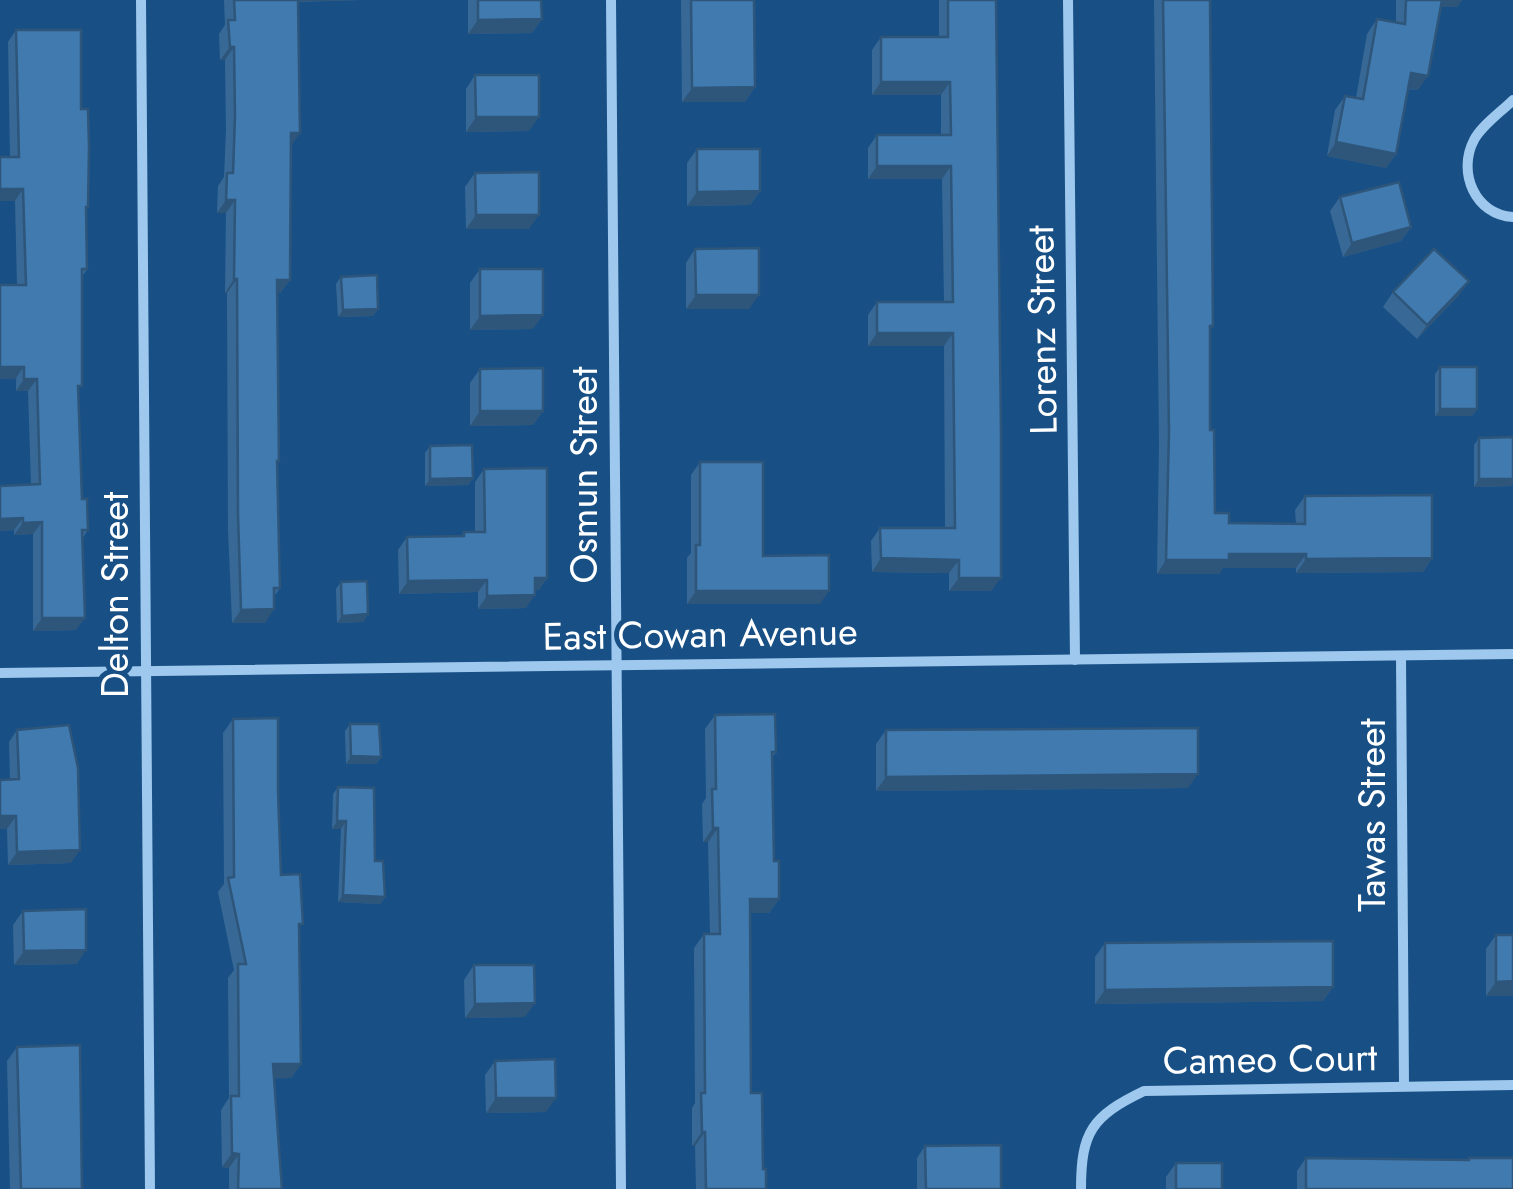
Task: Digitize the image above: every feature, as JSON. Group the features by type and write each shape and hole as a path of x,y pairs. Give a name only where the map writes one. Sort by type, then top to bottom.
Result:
{"street":[{"name":"Delton Street","path":"140,0 150,1189"},
{"name":"Osmun Street","path":"611,0 620,1189"},
{"name":"Lorenz Street","path":"1068,0 1075,660"},
{"path":"1513,100 1476,136 1467,166 1476,197 1500,216 1513,217"},
{"path":"1401,656 1513,654"},
{"name":"East Cowan Avenue","path":"0,673 1401,656"},
{"name":"Tawas Street","path":"1401,656 1404,1086"},
{"name":"Cameo Court","path":"1081,1189 1083,1146 1093,1125 1125,1100 1144,1091 1513,1085"}],"building":[{"path":"234,0 298,0 300,133 291,133 290,280 277,280 280,588 274,588 274,609 241,610 235,200 226,200 227,173 233,173 234,47 230,47 228,20 235,20"},
{"path":"478,0 541,0 542,19 478,20"},
{"path":"691,0 754,0 755,87 692,88"},
{"path":"948,0 996,0 1001,578 959,578 959,560 881,558 880,528 955,528 953,333 877,333 877,302 953,302 951,166 877,166 877,135 951,135 950,82 881,82 881,37 948,37"},
{"path":"1163,0 1210,0 1210,430 1214,430 1215,513 1229,513 1229,523 1305,524 1305,496 1432,495 1432,558 1306,559 1306,554 1229,554 1229,560 1166,560 1169,431"},
{"path":"1406,0 1442,0 1428,76 1411,73 1396,154 1336,142 1345,96 1363,99 1377,19 1405,24"},
{"path":"16,30 81,30 81,109 88,109 89,148 87,269 82,269 82,386 78,386 82,499 87,499 88,530 82,530 85,618 42,618 42,522 0,519 0,486 40,484 37,379 24,379 24,367 0,367 0,285 26,285 23,189 0,189 0,157 19,157"},
{"path":"475,75 539,75 539,117 476,117"},
{"path":"697,149 760,149 760,191 697,192"},
{"path":"539,172 539,215 476,215 475,173"},
{"path":"1399,182 1411,227 1352,243 1340,197"},
{"path":"759,248 759,295 696,295 695,249"},
{"path":"1434,249 1469,281 1427,325 1393,292"},
{"path":"480,269 543,269 543,315 480,316"},
{"path":"377,275 378,309 343,310 341,277"},
{"path":"1440,367 1477,367 1477,409 1440,409"},
{"path":"543,368 543,411 480,411 480,369"},
{"path":"1513,437 1513,479 1479,479 1479,438"},
{"path":"472,445 473,478 430,479 430,446"},
{"path":"700,462 763,462 763,556 829,555 829,591 696,591"},
{"path":"547,468 547,578 535,578 535,595 487,596 487,580 408,581 407,537 485,532 484,469"},
{"path":"367,581 368,614 342,616 341,582"},
{"path":"775,714 774,861 779,861 779,899 750,899 751,1093 762,1093 766,1189 706,1189 701,1093 705,1093 704,934 720,934 718,828 713,828 712,789 716,789 715,715"},
{"path":"278,718 281,875 300,874 301,1064 273,1064 282,1189 238,1189 239,1154 232,1153 231,1096 239,1096 238,964 246,964 228,878 234,877 233,719"},
{"path":"350,724 379,724 381,757 351,756"},
{"path":"69,725 78,768 80,850 17,852 16,816 0,816 0,780 19,779 17,730"},
{"path":"1198,728 1198,774 886,777 886,730"},
{"path":"338,787 374,788 375,861 383,861 385,897 343,895 346,821 337,821"},
{"path":"86,909 86,950 24,951 23,911"},
{"path":"1496,935 1513,935 1513,981 1496,982"},
{"path":"1333,941 1333,987 1105,990 1105,943"},
{"path":"474,965 534,965 535,1003 475,1004"},
{"path":"80,1045 82,1189 21,1189 17,1047"},
{"path":"555,1059 556,1098 496,1098 495,1061"},
{"path":"1001,1145 1001,1189 926,1189 925,1146"},
{"path":"1306,1158 1513,1158 1513,1189 1306,1189"},
{"path":"1176,1163 1222,1163 1222,1189 1176,1189"}]}
